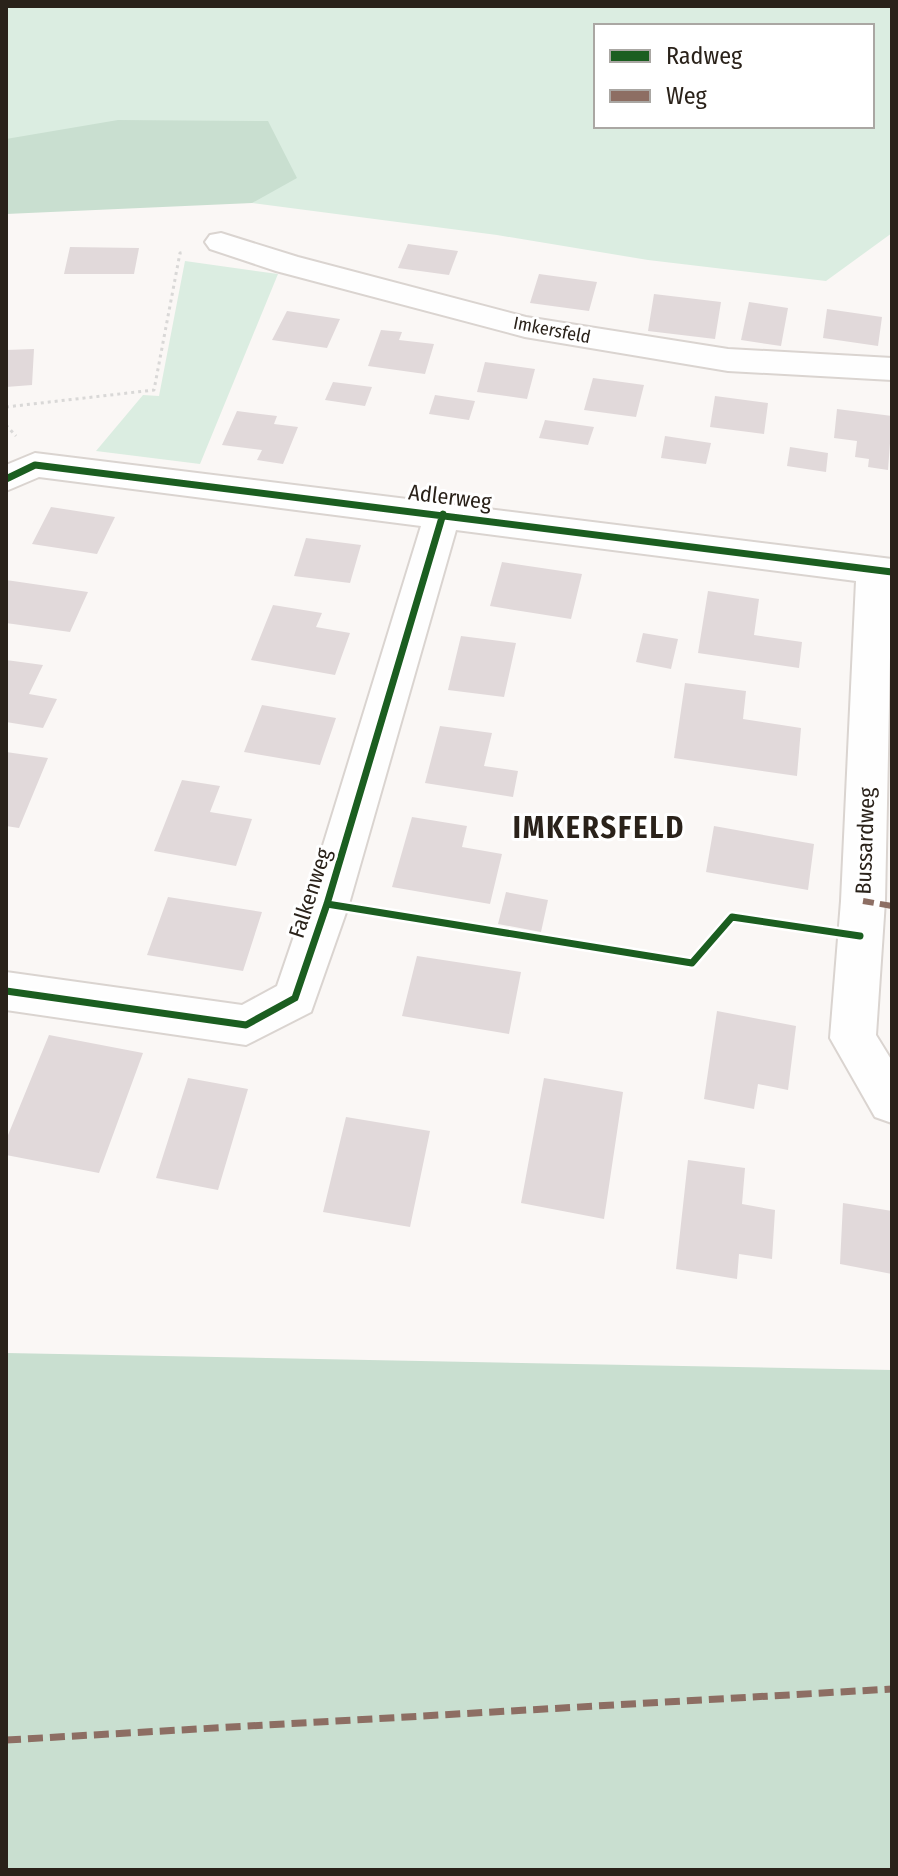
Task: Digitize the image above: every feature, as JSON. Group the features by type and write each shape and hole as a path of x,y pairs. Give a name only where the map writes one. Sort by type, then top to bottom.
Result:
{"street":[{"name":"Imkersfeld","path":"221,242 287,264 525,327 728,360 892,369"},
{"name":"Adlerweg","path":"6,479 35,465 884,571"},
{"name":"Falkenweg","path":"6,991 246,1025 295,998 327,904 443,514"},
{"name":"Bussardweg","path":"884,571 853,1038 892,1102"}],"path":[{"path":"6,407 154,390 180,253 221,242"}],"green space":[{"path":"6,6 892,6 892,233 826,281 648,260 497,235 252,203 6,204"},
{"path":"118,120 268,121 297,178 252,203 6,214 6,139"},
{"path":"185,261 278,274 200,464 96,451 143,395 159,396"},
{"path":"6,1353 892,1370 892,1870 6,1870"}],"building":[{"path":"408,244 458,251 449,275 398,268"},
{"path":"70,247 139,248 134,274 64,274"},
{"path":"539,274 597,282 589,311 530,303"},
{"path":"654,294 721,302 715,339 648,331"},
{"path":"749,302 788,308 781,346 741,340"},
{"path":"827,309 882,317 878,346 823,338"},
{"path":"287,311 340,319 327,348 272,340"},
{"path":"381,330 402,332 399,340 434,344 425,374 368,366"},
{"path":"34,349 32,385 6,387 6,350"},
{"path":"485,362 535,369 527,399 477,392"},
{"path":"593,378 644,385 636,417 584,410"},
{"path":"333,382 372,387 365,406 325,400"},
{"path":"435,395 475,401 469,420 429,414"},
{"path":"715,396 768,403 764,434 710,427"},
{"path":"837,409 892,416 888,470 868,467 869,459 855,457 857,441 834,438"},
{"path":"237,411 277,416 274,424 298,427 283,464 257,460 262,450 222,445"},
{"path":"545,420 594,427 588,445 539,438"},
{"path":"665,436 711,443 706,464 661,458"},
{"path":"790,447 828,453 826,472 787,466"},
{"path":"51,507 115,517 97,554 32,544"},
{"path":"306,538 361,545 350,583 294,576"},
{"path":"502,562 582,574 571,619 490,606"},
{"path":"6,580 88,592 70,632 6,623"},
{"path":"708,591 759,599 754,635 802,642 799,668 698,653"},
{"path":"273,605 322,613 316,627 350,633 335,675 251,660"},
{"path":"643,633 678,639 671,669 636,662"},
{"path":"461,636 516,643 504,697 448,690"},
{"path":"6,660 43,665 29,694 57,699 43,728 6,722"},
{"path":"685,683 746,691 743,719 801,728 797,776 674,758"},
{"path":"262,705 336,718 320,765 244,752"},
{"path":"440,726 492,733 484,766 518,771 513,797 425,783"},
{"path":"6,752 48,758 19,828 6,826"},
{"path":"182,780 220,786 210,812 252,819 236,866 154,851"},
{"path":"412,817 467,826 462,847 502,854 490,904 392,887"},
{"path":"714,826 814,844 808,890 706,872"},
{"path":"506,892 548,900 541,932 498,924"},
{"path":"168,897 262,912 243,971 147,955"},
{"path":"417,956 521,972 509,1034 402,1016"},
{"path":"717,1011 796,1026 788,1090 758,1084 754,1109 704,1099"},
{"path":"49,1035 143,1053 99,1173 6,1155 6,1140"},
{"path":"188,1078 248,1089 218,1190 156,1178"},
{"path":"544,1078 623,1092 604,1219 521,1203"},
{"path":"346,1117 430,1131 410,1227 323,1212"},
{"path":"688,1160 745,1168 742,1204 775,1210 772,1259 739,1254 737,1279 676,1269"},
{"path":"843,1203 892,1211 892,1274 840,1264"}],"marked path":[{"path":"863,901 892,906"},
{"path":"6,1740 892,1689"}],"cycle path":[{"path":"6,479 35,465 892,572"},
{"path":"6,991 246,1025 295,998 327,904 443,514"},
{"path":"327,904 692,963 732,917 860,936"}],"district":[{"name":"IMKERSFELD","path":"599,828"}]}
